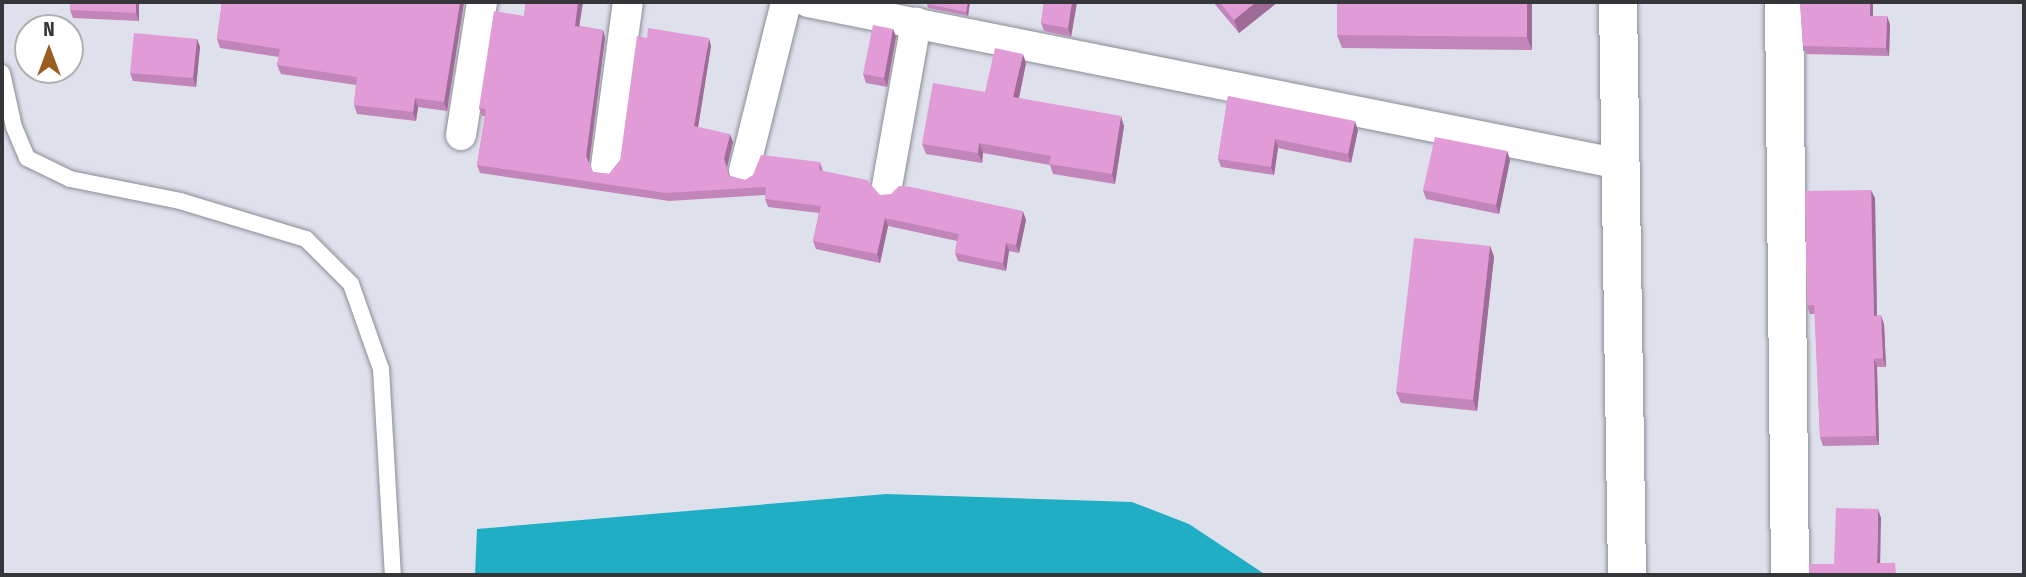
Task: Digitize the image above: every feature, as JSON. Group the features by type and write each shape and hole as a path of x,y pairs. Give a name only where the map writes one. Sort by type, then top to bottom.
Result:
{"main road":[{"path":"1618,2 1627,575"},
{"path":"1784,2 1790,575"}],"street":[{"path":"461,135 482,2"},
{"path":"606,166 628,2"},
{"path":"744,171 786,2"},
{"path":"807,2 1620,164"},
{"path":"887,186 916,23"}],"lane":[{"path":"2,73 14,127 27,159 70,179 180,201 306,239 351,284 381,369 393,575"}],"water":[{"path":"886,494 1132,502 1189,524 1266,575 475,575 477,529"}],"building":[{"path":"71,2 136,2 136,13 70,10"},
{"path":"222,2 460,2 444,102 415,98 413,112 354,105 357,77 277,65 280,49 217,39"},
{"path":"526,2 578,2 575,26 603,30 586,156 593,172 609,174 620,161 637,36 647,38 648,28 709,38 694,126 730,134 724,159 729,176 745,180 753,175 761,155 820,162 819,170 867,180 880,195 891,194 899,186 911,187 1023,211 1016,245 1006,243 1003,263 955,253 959,234 885,218 877,254 813,241 821,206 765,199 766,187 666,193 477,165 486,109 479,108 494,11 524,16"},
{"path":"927,2 968,2 966,12"},
{"path":"1044,2 1072,2 1068,28 1041,23"},
{"path":"1219,2 1256,2 1234,20"},
{"path":"1337,2 1527,2 1527,37 1337,35"},
{"path":"1800,2 1870,2 1870,16 1887,16 1886,48 1803,46"},
{"path":"873,25 893,29 884,78 863,74"},
{"path":"134,33 197,39 193,78 130,73"},
{"path":"995,48 1023,54 1013,97 1121,116 1112,174 1049,164 1051,156 979,143 978,153 922,144 933,83 985,92"},
{"path":"1228,96 1355,121 1348,154 1275,139 1271,167 1218,159"},
{"path":"1435,137 1507,151 1496,205 1423,190"},
{"path":"1871,190 1874,316 1881,315 1883,358 1874,359 1876,436 1820,437 1814,305 1807,305 1805,191"},
{"path":"1414,238 1490,246 1473,400 1396,392"},
{"path":"1836,508 1878,509 1877,563 1895,563 1896,575 1809,575 1809,564 1834,564"}]}
